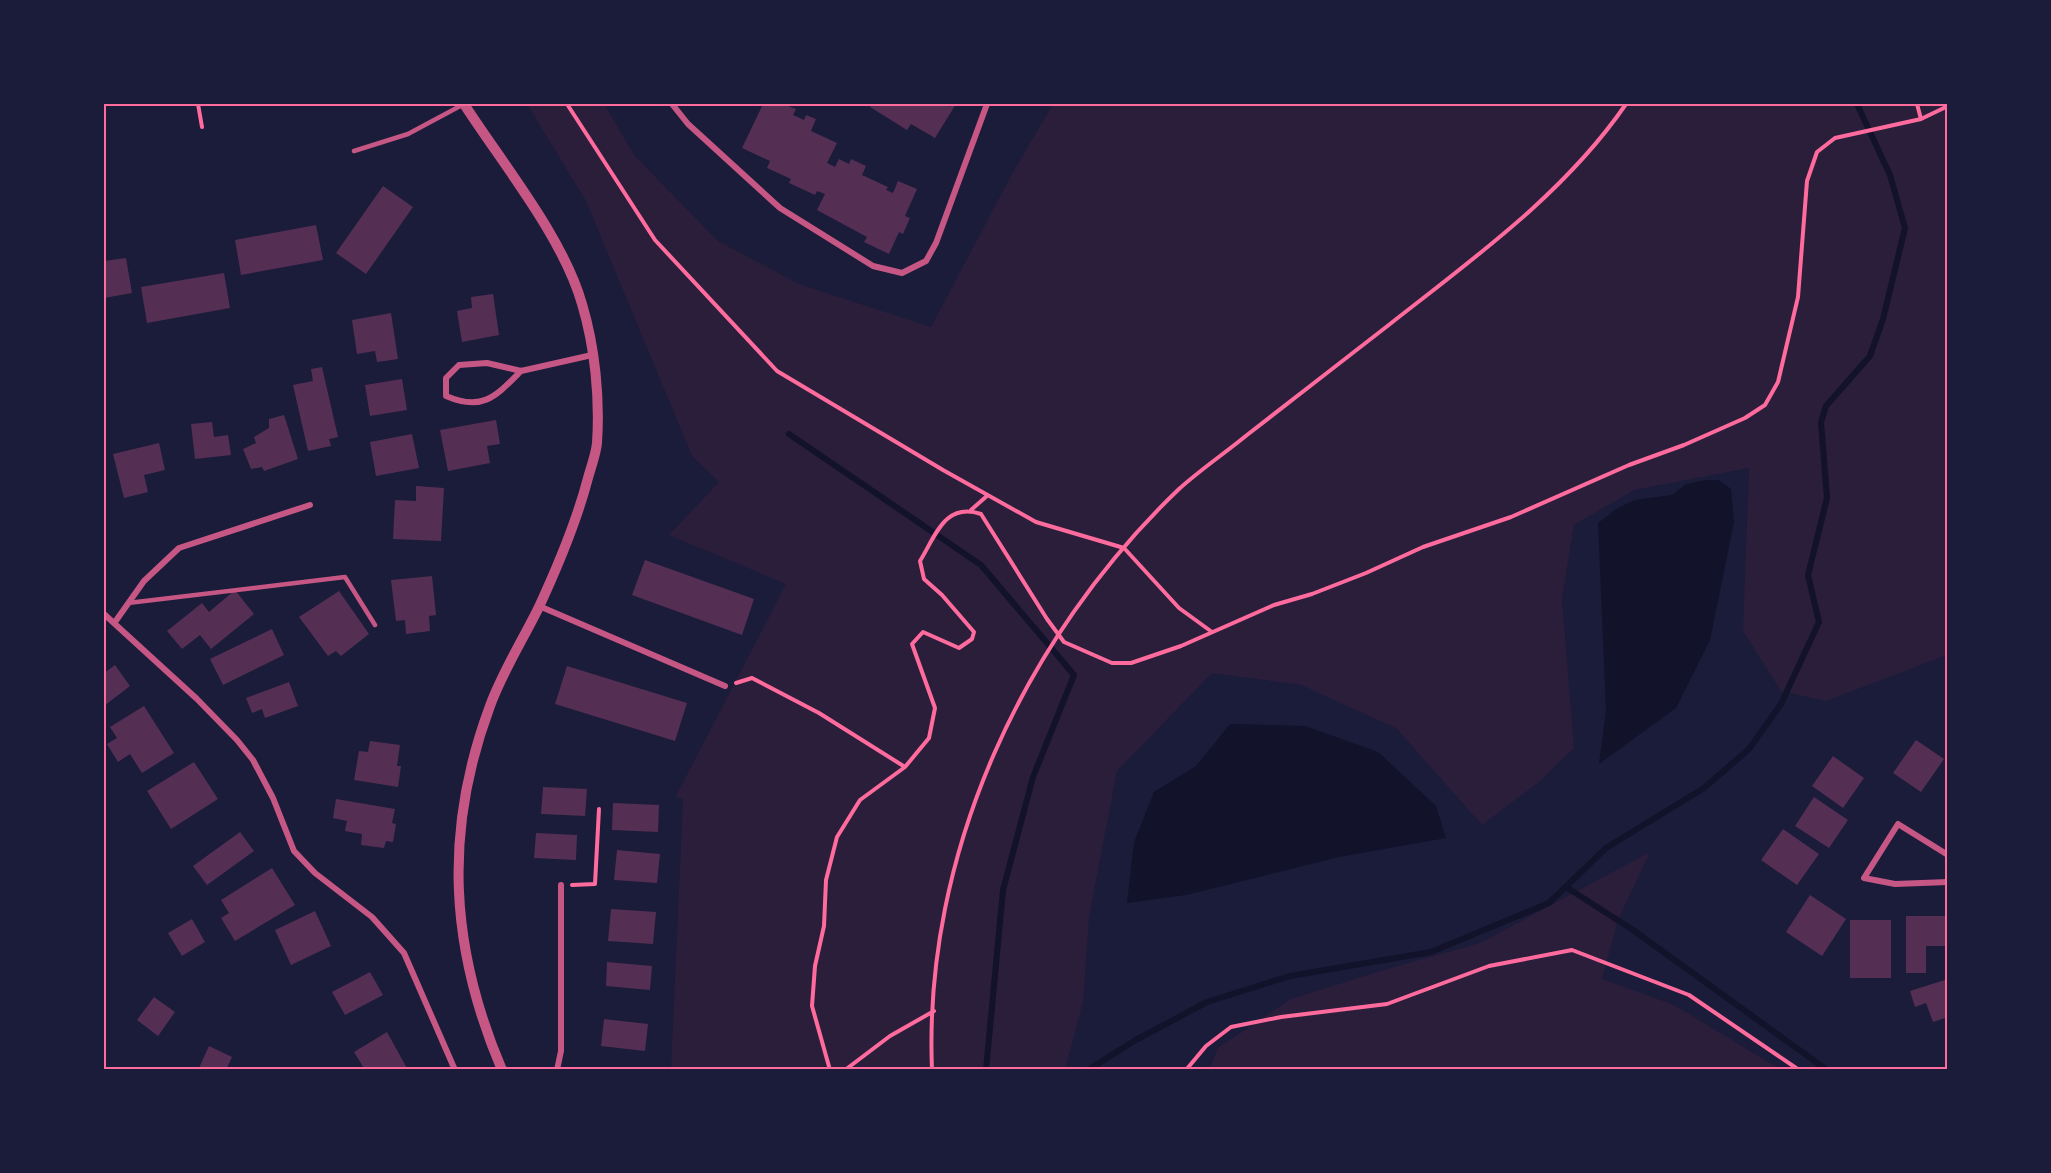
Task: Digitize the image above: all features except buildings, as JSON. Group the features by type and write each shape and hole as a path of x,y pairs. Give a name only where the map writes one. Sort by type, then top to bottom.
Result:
{"street":[{"path":"464,104 564,256 582,304 597,382 597,445 576,523 539,606 490,705 466,791 458,847 457,896 466,963 484,1027 502,1070"},
{"path":"672,104 688,124 780,208 873,266 902,273 926,261 936,243 987,104"},
{"path":"521,371 491,400 463,403 447,396 446,378 459,364 487,363 521,371 592,355"},
{"path":"115,622 144,580 179,548 310,505"},
{"path":"539,606 725,686"},
{"path":"104,614 197,699 248,753 273,798 294,851 315,873 372,917 404,953 455,1070"},
{"path":"1947,855 1898,824 1864,879 1895,884 1947,882"},
{"path":"557,1070 561,1051 561,885"}],"lane":[{"path":"354,151 408,134 464,104"},
{"path":"128,603 345,577 375,625"}],"path":[{"path":"198,104 202,127"},
{"path":"567,104 655,240 777,371 1036,522 1124,548 1179,608 1212,632"},
{"path":"932,1070 934,1011 943,914 969,819 1003,732 1064,625 1124,548 1180,489 1490,245 1558,185 1626,104"},
{"path":"1917,104 1921,119"},
{"path":"830,1070 812,1006 815,966 824,926 826,880 837,837 860,800 905,767 929,738 935,708 917,665 912,644 915,637 922,632 959,648 972,639 974,632 942,595 924,579 920,561 941,527 957,511 981,514 1064,642 1112,663 1131,663 1181,646 1274,604 1312,594 1423,547 1511,517 1585,483 1714,431 1766,405 1778,382 1798,297 1807,181 1817,152 1835,138 1921,119 1947,106"},
{"path":"971,511 988,495"},
{"path":"725,686 752,678 819,713 905,767"},
{"path":"561,885 595,884 598,808"},
{"path":"1186,1070 1206,1046 1231,1027 1281,1017 1387,1004 1489,966 1572,950 1689,995 1799,1070"},
{"path":"845,1070 890,1036 934,1011"}],"shaded area":[{"path":"527,104 604,104 635,156 718,241 799,284 931,327 1013,172 1053,104 1947,104 1947,655 1826,701 1781,691 1743,631 1749,468 1634,490 1574,525 1562,599 1574,748 1539,782 1482,825 1396,728 1301,685 1212,673 1117,771 1089,917 1083,1002 1065,1069 671,1069 683,800 676,796 786,584 669,535 719,482 692,456 586,201"},
{"path":"1719,480 1731,489 1734,522 1710,640 1676,708 1599,764 1606,710 1598,523 1618,508 1635,500 1672,495 1686,484"},
{"path":"1230,724 1305,726 1378,752 1436,806 1446,838 1339,857 1186,895 1127,903 1134,842 1154,792 1196,766"},
{"path":"1650,852 1618,920 1602,979 1674,1005 1780,1069 1209,1070 1218,1048 1291,999 1480,943"}],"waterway":[{"path":"1088,1070 1134,1041 1207,1002 1290,976 1431,952 1549,903 1606,848 1704,788 1749,749 1781,704 1819,622 1808,575 1827,498 1821,422 1826,406 1870,356 1883,319 1905,228 1890,175 1857,104"},
{"path":"789,434 981,565 1074,675 1033,777 1003,890 986,1070"},
{"path":"1566,887 1633,930 1827,1070"}]}
